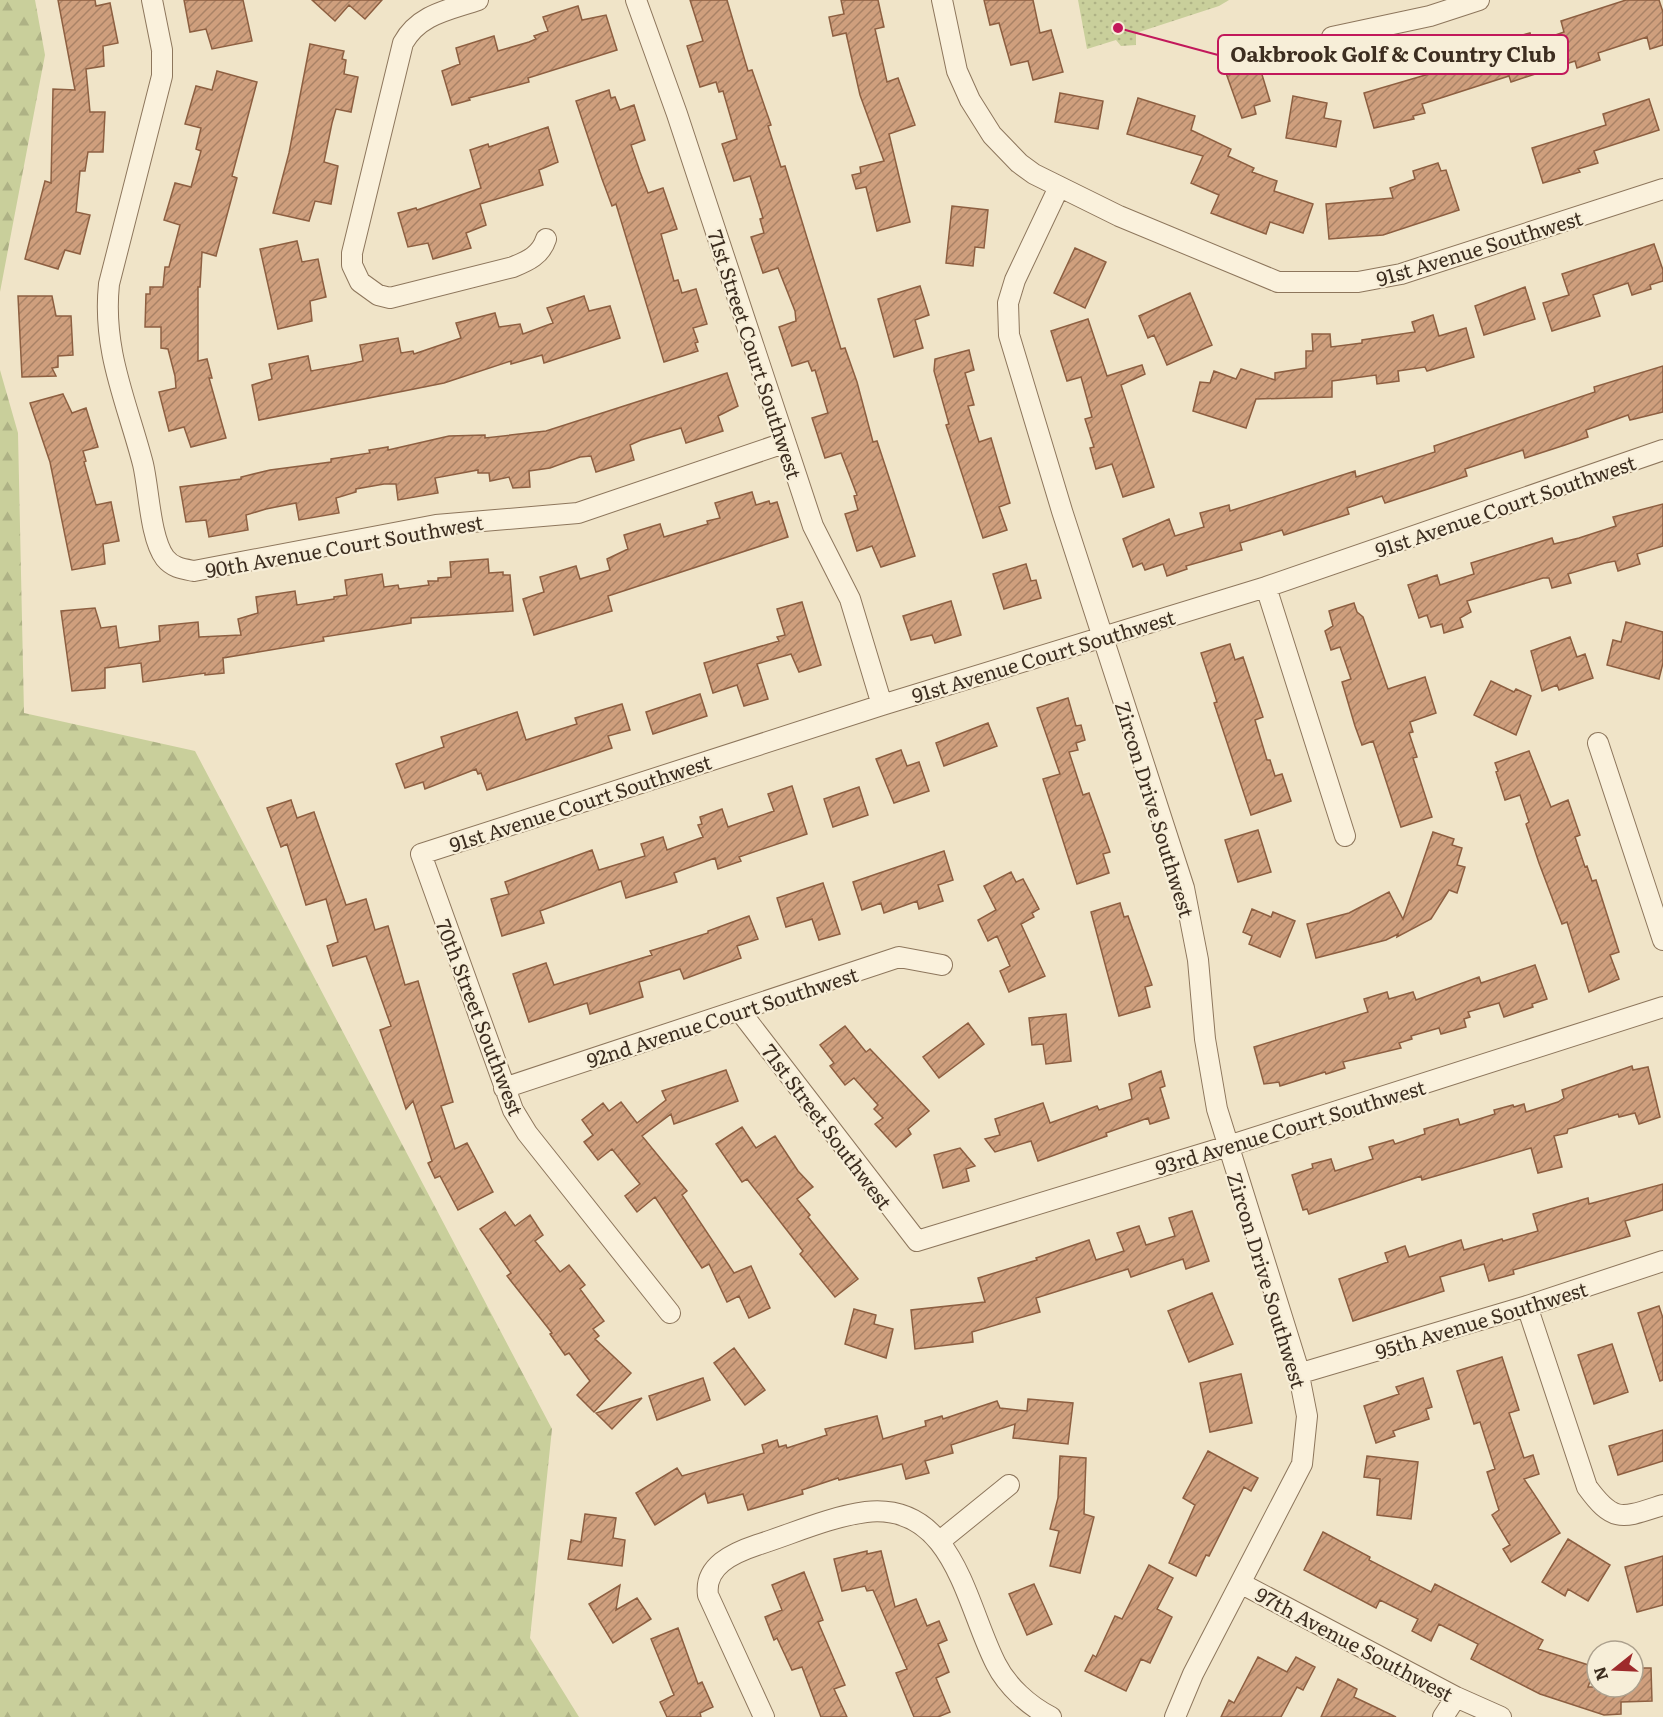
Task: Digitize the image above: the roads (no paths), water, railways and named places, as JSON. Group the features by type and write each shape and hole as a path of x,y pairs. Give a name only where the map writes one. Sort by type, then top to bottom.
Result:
{"street":[{"name":"90th Avenue Court Southwest","path":"152,0 162,50 163,69 109,284 108,317 114,371 143,464 161,550 166,559 180,569 194,571 218,567 436,525 578,513 784,443"},
{"path":"478,0 420,21 412,28 403,43 352,253 356,276 366,288 390,298 513,267 531,259 544,246 546,239"},
{"name":"71st Street Court Southwest","path":"636,0 677,114 784,443 813,526 850,599 882,705"},
{"path":"942,0 957,71 970,100 992,135 1019,163 1059,187"},
{"path":"1332,37 1430,16 1479,0"},
{"name":"91st Avenue Southwest","path":"1059,187 1236,266 1278,282 1336,283 1401,274 1663,189"},
{"name":"Zircon Drive Southwest","path":"1059,187 1015,280 1007,319 1009,335 1102,637 1184,888 1198,960 1205,1039 1217,1110 1298,1374 1307,1416 1302,1464 1242,1584 1193,1674 1175,1717"},
{"name":"91st Avenue Court Southwest","path":"421,854 882,705 1266,587 1663,450"},
{"path":"1266,587 1345,836"},
{"path":"1598,743 1663,940"},
{"name":"70th Street Southwest","path":"421,854 504,1088 527,1133 670,1313"},
{"name":"92nd Avenue Court Southwest","path":"504,1088 899,957 942,964"},
{"name":"93rd Avenue Court Southwest","path":"917,1241 1228,1146 1663,1007"},
{"name":"71st Street Southwest","path":"739,1010 917,1241"},
{"name":"95th Avenue Southwest","path":"1298,1374 1527,1306 1663,1261"},
{"path":"1527,1306 1587,1487 1601,1506 1616,1515 1635,1514 1663,1505"},
{"path":"940,1541 1009,1485"},
{"path":"764,1717 708,1595 706,1585 718,1565 743,1550 864,1512 877,1512 914,1520 931,1531 940,1541 957,1570 997,1666 1017,1693 1051,1717"},
{"name":"97th Avenue Southwest","path":"1242,1584 1456,1697 1502,1717"},
{"path":"1443,1717 1456,1697"}],"place":[{"name":"Oakbrook Golf & Country Club","path":"1118,28"}]}
